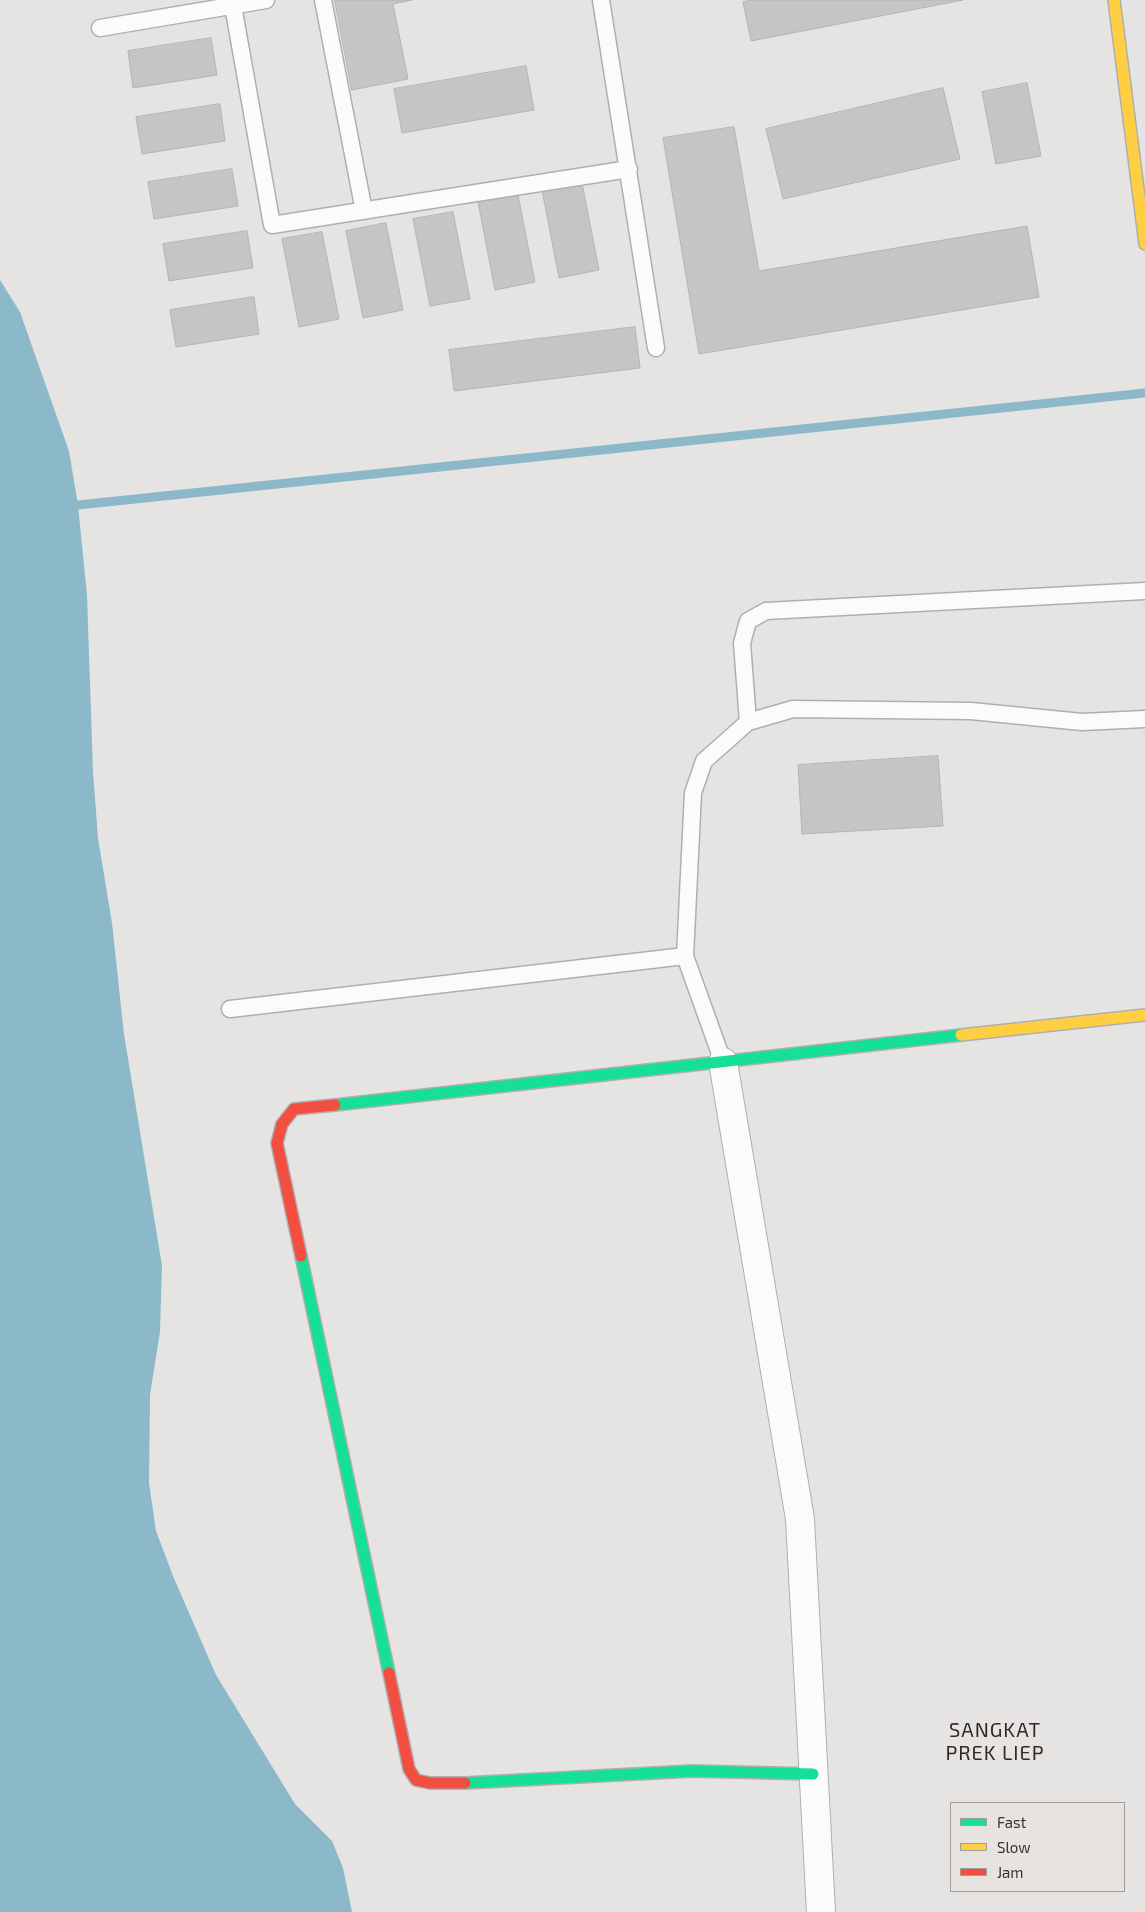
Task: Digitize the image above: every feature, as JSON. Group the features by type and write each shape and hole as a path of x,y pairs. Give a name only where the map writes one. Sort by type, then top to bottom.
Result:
{"main road":[{"path":"1114,0 1145,244"},
{"path":"813,1774 692,1771 449,1784 416,1780 409,1770 277,1142 282,1124 294,1109 1145,1015"}],"street":[{"path":"723,1062 800,1519 821,1912"}],"lane":[{"path":"100,28 233,3 266,0"},
{"path":"323,0 364,210"},
{"path":"601,0 656,348"},
{"path":"233,3 272,225 629,169"},
{"path":"748,722 742,643 748,620 766,611 1145,592"},
{"path":"723,1062 685,956 693,792 704,761 748,722 793,709 971,711 1082,722 1145,719"},
{"path":"230,1009 685,956"}],"water":[{"path":"0,280 20,312 69,451 78,505 87,595 93,772 98,838 112,923 124,1034 162,1266 160,1332 150,1395 149,1483 156,1531 173,1576 216,1675 295,1804 332,1841 343,1868 352,1912 0,1912"}],"building":[{"path":"335,0 412,0 393,4 408,79 352,90"},
{"path":"753,0 963,0 751,41 743,2"},
{"path":"211,38 217,75 133,88 128,51"},
{"path":"526,66 534,110 402,133 394,89"},
{"path":"1027,83 1041,156 996,164 982,92"},
{"path":"943,88 960,159 783,199 766,129"},
{"path":"220,104 225,141 142,154 136,117"},
{"path":"734,127 759,271 1027,226 1039,297 699,354 663,138"},
{"path":"232,169 238,206 154,219 148,182"},
{"path":"582,183 599,270 559,278 542,190"},
{"path":"518,195 535,282 495,290 478,202"},
{"path":"453,212 470,299 430,306 413,219"},
{"path":"386,223 403,310 363,318 346,231"},
{"path":"247,231 253,268 169,281 163,244"},
{"path":"322,232 339,319 299,327 282,239"},
{"path":"254,297 259,334 176,347 170,310"},
{"path":"635,327 640,368 454,391 449,350"},
{"path":"938,756 943,826 802,834 798,765"}],"waterway":[{"path":"78,505 1145,393"}],"traffic: fast":[{"path":"335,1105 961,1035"},
{"path":"301,1256 389,1673"},
{"path":"465,1783 692,1771 813,1774"}],"traffic: slow":[{"path":"1114,0 1145,244"},
{"path":"961,1035 1145,1015"}],"traffic: jam":[{"path":"301,1256 277,1143 282,1124 294,1109 335,1105"},
{"path":"389,1673 409,1769 416,1780 430,1783 465,1783"}],"district":[{"name":"SANGKAT PREK LIEP","path":"995,1742"}]}
